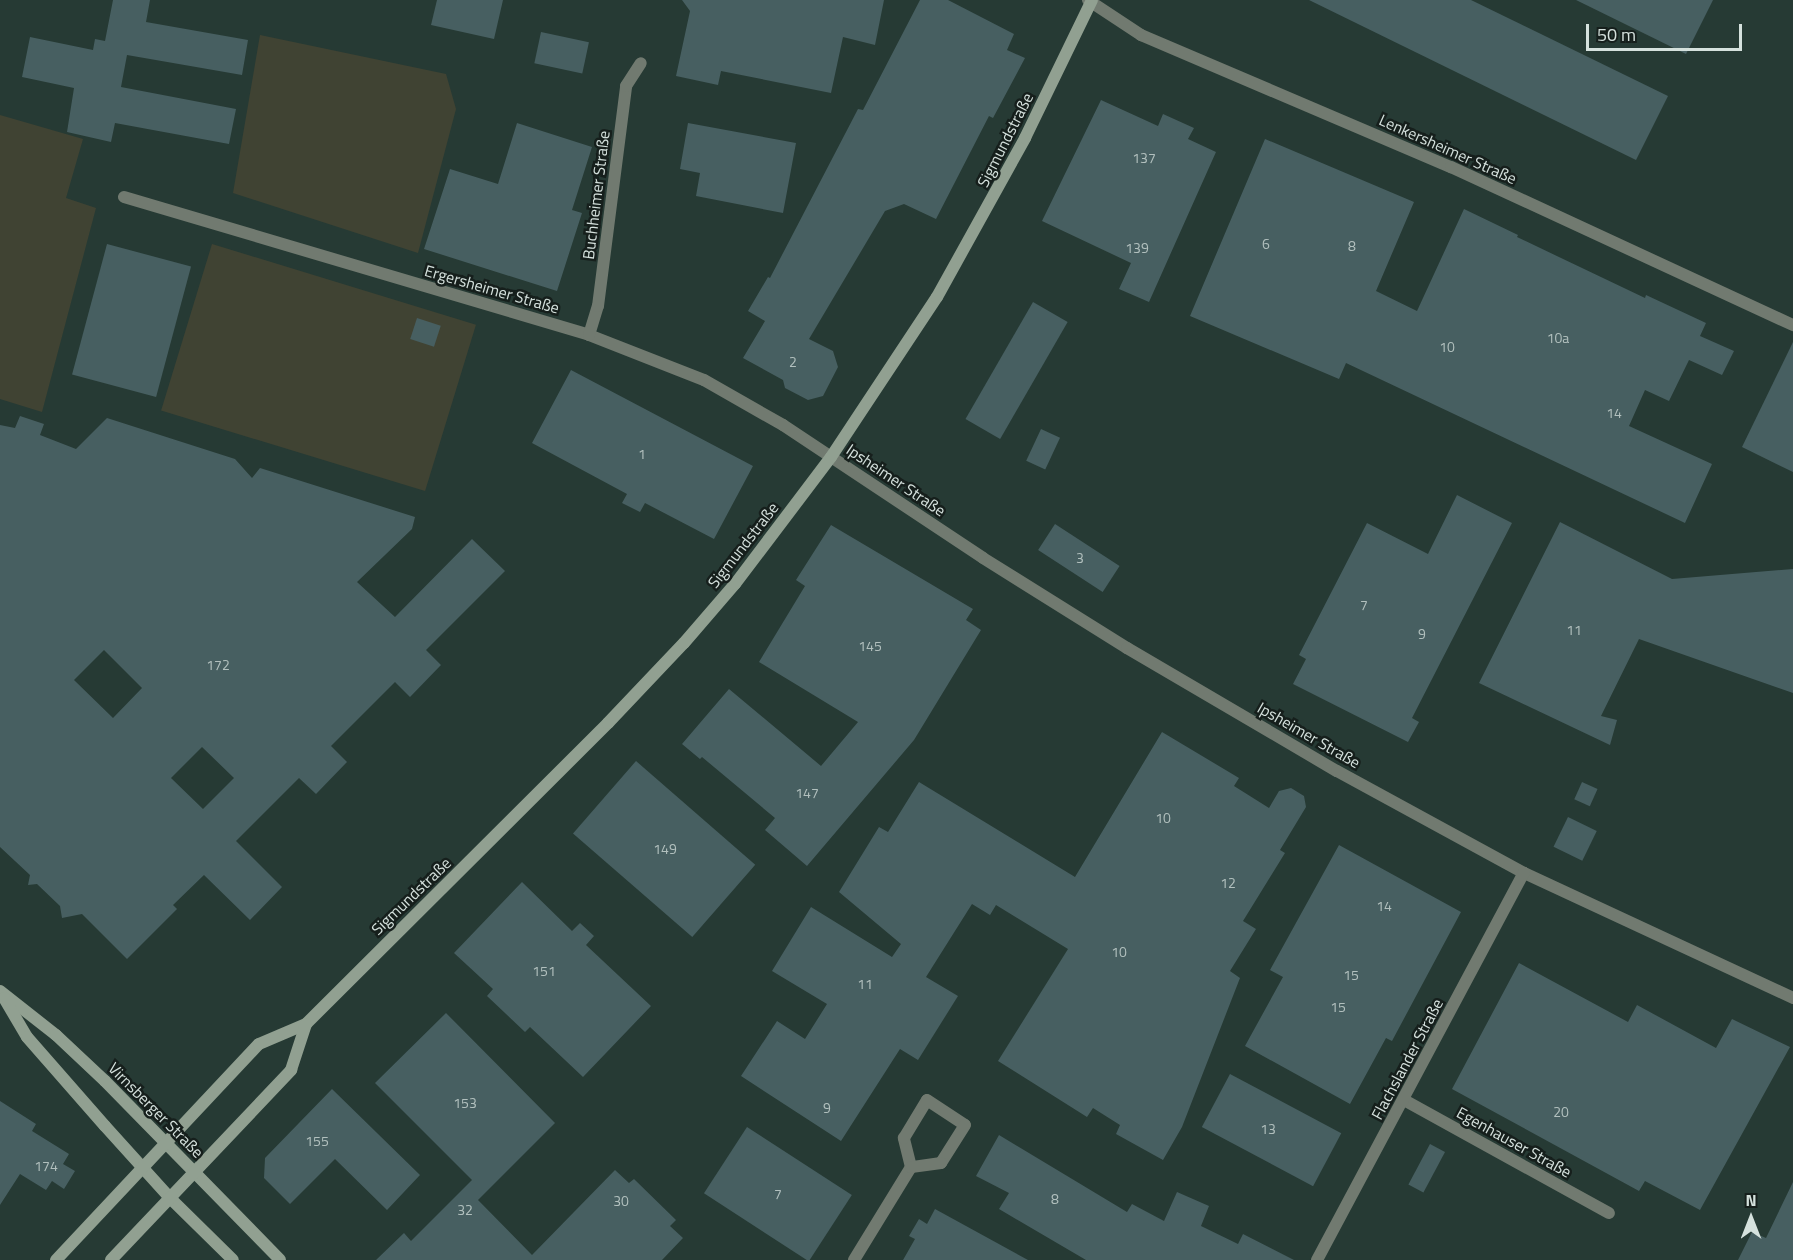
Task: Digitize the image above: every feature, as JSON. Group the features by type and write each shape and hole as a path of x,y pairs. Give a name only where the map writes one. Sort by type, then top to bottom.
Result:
{"main road":[{"name":"Sigmundstraße","path":"56,1260 259,1044 306,1024 537,795 684,643 747,569 880,388 962,256 1025,138 1090,1"},
{"name":"Virnsberger Straße","path":"0,991 56,1035 195,1172 280,1260"},
{"name":"Virnsberger Straße","path":"0,991 27,1037 141,1167 232,1260"},
{"name":"Sigmundstraße","path":"111,1260 291,1070 306,1024"}],"street":[{"name":"Lenkersheimer Straße","path":"1090,1 1141,35 1451,167 1793,325"},
{"name":"Buchheimer Straße","path":"589,335 598,306 626,86 641,63"},
{"name":"Ergersheimer Straße","path":"124,197 589,335 704,380 783,425 831,457"},
{"name":"Ipsheimer Straße","path":"831,457 983,558 1127,648 1337,771 1524,873 1793,998"},
{"name":"Flachslander Straße","path":"1317,1260 1524,873"},
{"path":"854,1260 911,1167 904,1138 927,1100 965,1125 941,1163 911,1167"},
{"name":"Egenhauser Straße","path":"1404,1100 1609,1213"}],"green space":[{"path":"260,35 446,74 456,109 418,253 233,193"},
{"path":"0,115 83,139 66,198 96,208 42,412 0,399"},
{"path":"212,244 476,325 425,491 161,410"}],"building":[{"path":"113,0 150,0 146,22 248,40 242,75 127,55 121,87 236,109 229,144 115,123 111,142 67,132 74,88 22,77 30,37 93,50 95,39 105,41"},
{"path":"437,0 503,0 494,39 431,25"},
{"path":"682,0 884,0 875,45 843,37 831,93 721,71 718,85 676,76 690,11"},
{"path":"920,0 948,0 1014,34 1007,50 1025,58 993,118 989,116 936,219 904,204 885,211 809,339 833,351 838,367 823,396 808,400 785,388 783,380 743,358 765,321 748,311 768,277 770,278 858,109 863,110"},
{"path":"1309,0 1471,0 1668,96 1636,160"},
{"path":"1576,0 1713,0 1686,54"},
{"path":"541,32 589,42 582,73 534,63"},
{"path":"1101,100 1158,126 1163,114 1194,128 1188,139 1216,152 1149,302 1119,289 1131,263 1042,221"},
{"path":"517,123 592,147 572,210 582,213 557,291 424,249 450,169 498,184"},
{"path":"688,123 796,143 783,213 696,196 700,173 680,169"},
{"path":"1265,139 1414,202 1376,291 1417,311 1464,209 1645,298 1646,295 1706,323 1700,336 1734,351 1722,375 1689,360 1669,401 1645,390 1629,426 1712,464 1685,523 1346,363 1339,379 1190,316"},
{"path":"107,244 191,267 156,397 72,374"},
{"path":"1033,302 1068,322 1000,439 966,419"},
{"path":"417,318 441,326 434,347 410,339"},
{"path":"1793,342 1793,472 1742,447"},
{"path":"571,370 753,466 714,539 645,503 640,512 622,503 627,494 532,443"},
{"path":"20,416 44,424 40,435 76,449 107,418 235,459 252,478 260,468 415,517 412,529 357,582 395,617 472,539 505,571 426,650 441,665 410,697 395,682 331,746 347,762 316,794 299,778 236,841 282,887 250,920 204,875 173,905 177,909 127,959 82,914 62,918 60,906 37,884 28,885 30,875 0,847 0,425 15,428","holes":["104,650 142,688 113,718 74,680","202,747 234,778 203,809 171,778"]},
{"path":"1041,429 1060,438 1045,470 1026,461"},
{"path":"1457,495 1512,523 1412,718 1419,722 1408,742 1293,684 1306,659 1299,655 1367,523 1428,554"},
{"path":"1560,522 1672,579 1793,569 1793,693 1639,639 1601,716 1617,720 1610,745 1479,683"},
{"path":"1055,524 1120,566 1103,592 1038,550"},
{"path":"831,525 973,609 966,620 981,630 914,740 807,866 765,830 775,818 702,757 700,759 682,744 729,689 821,766 858,722 759,662 805,586 796,580"},
{"path":"1162,732 1239,778 1234,786 1269,808 1279,791 1291,788 1304,796 1306,807 1280,850 1285,853 1243,921 1256,929 1230,971 1240,978 1182,1127 1163,1160 1116,1134 1120,1125 1093,1108 1087,1117 998,1061 1068,949 996,905 990,915 972,904 926,977 958,996 918,1060 900,1049 841,1141 741,1076 777,1021 805,1039 827,1004 772,971 811,907 892,957 901,944 839,892 879,827 888,832 919,782 1075,877"},
{"path":"636,761 755,865 692,937 573,833"},
{"path":"1582,782 1598,789 1590,806 1574,799"},
{"path":"1568,817 1597,831 1582,861 1554,847"},
{"path":"1339,845 1461,912 1392,1041 1386,1038 1350,1104 1245,1046 1283,977 1270,970"},
{"path":"522,882 572,931 580,923 594,936 586,945 651,1006 583,1077 530,1027 525,1032 487,996 493,989 454,953"},
{"path":"1519,963 1628,1022 1637,1005 1716,1048 1732,1019 1790,1047 1700,1210 1645,1181 1639,1191 1452,1089"},
{"path":"446,1013 555,1123 478,1200 532,1255 615,1170 629,1183 634,1179 676,1220 670,1226 683,1238 662,1260 376,1260 404,1233 411,1241 472,1180 375,1083"},
{"path":"1230,1074 1341,1133 1313,1186 1202,1127"},
{"path":"332,1089 420,1175 387,1210 335,1159 290,1204 264,1178 265,1158"},
{"path":"0,1101 36,1124 32,1131 69,1154 63,1164 75,1171 64,1189 52,1181 46,1190 20,1174 0,1205"},
{"path":"747,1127 852,1195 810,1260 807,1260 704,1193"},
{"path":"999,1135 1127,1212 1132,1204 1164,1221 1177,1192 1209,1206 1201,1226 1238,1244 1243,1234 1294,1260 1086,1260 999,1209 1009,1193 976,1176"},
{"path":"1430,1144 1445,1152 1423,1193 1408,1185"},
{"path":"1793,1182 1793,1260 1738,1260 1752,1232 1766,1238"},
{"path":"935,1209 1028,1260 903,1260 915,1239 909,1236 919,1219 927,1224"}]}
